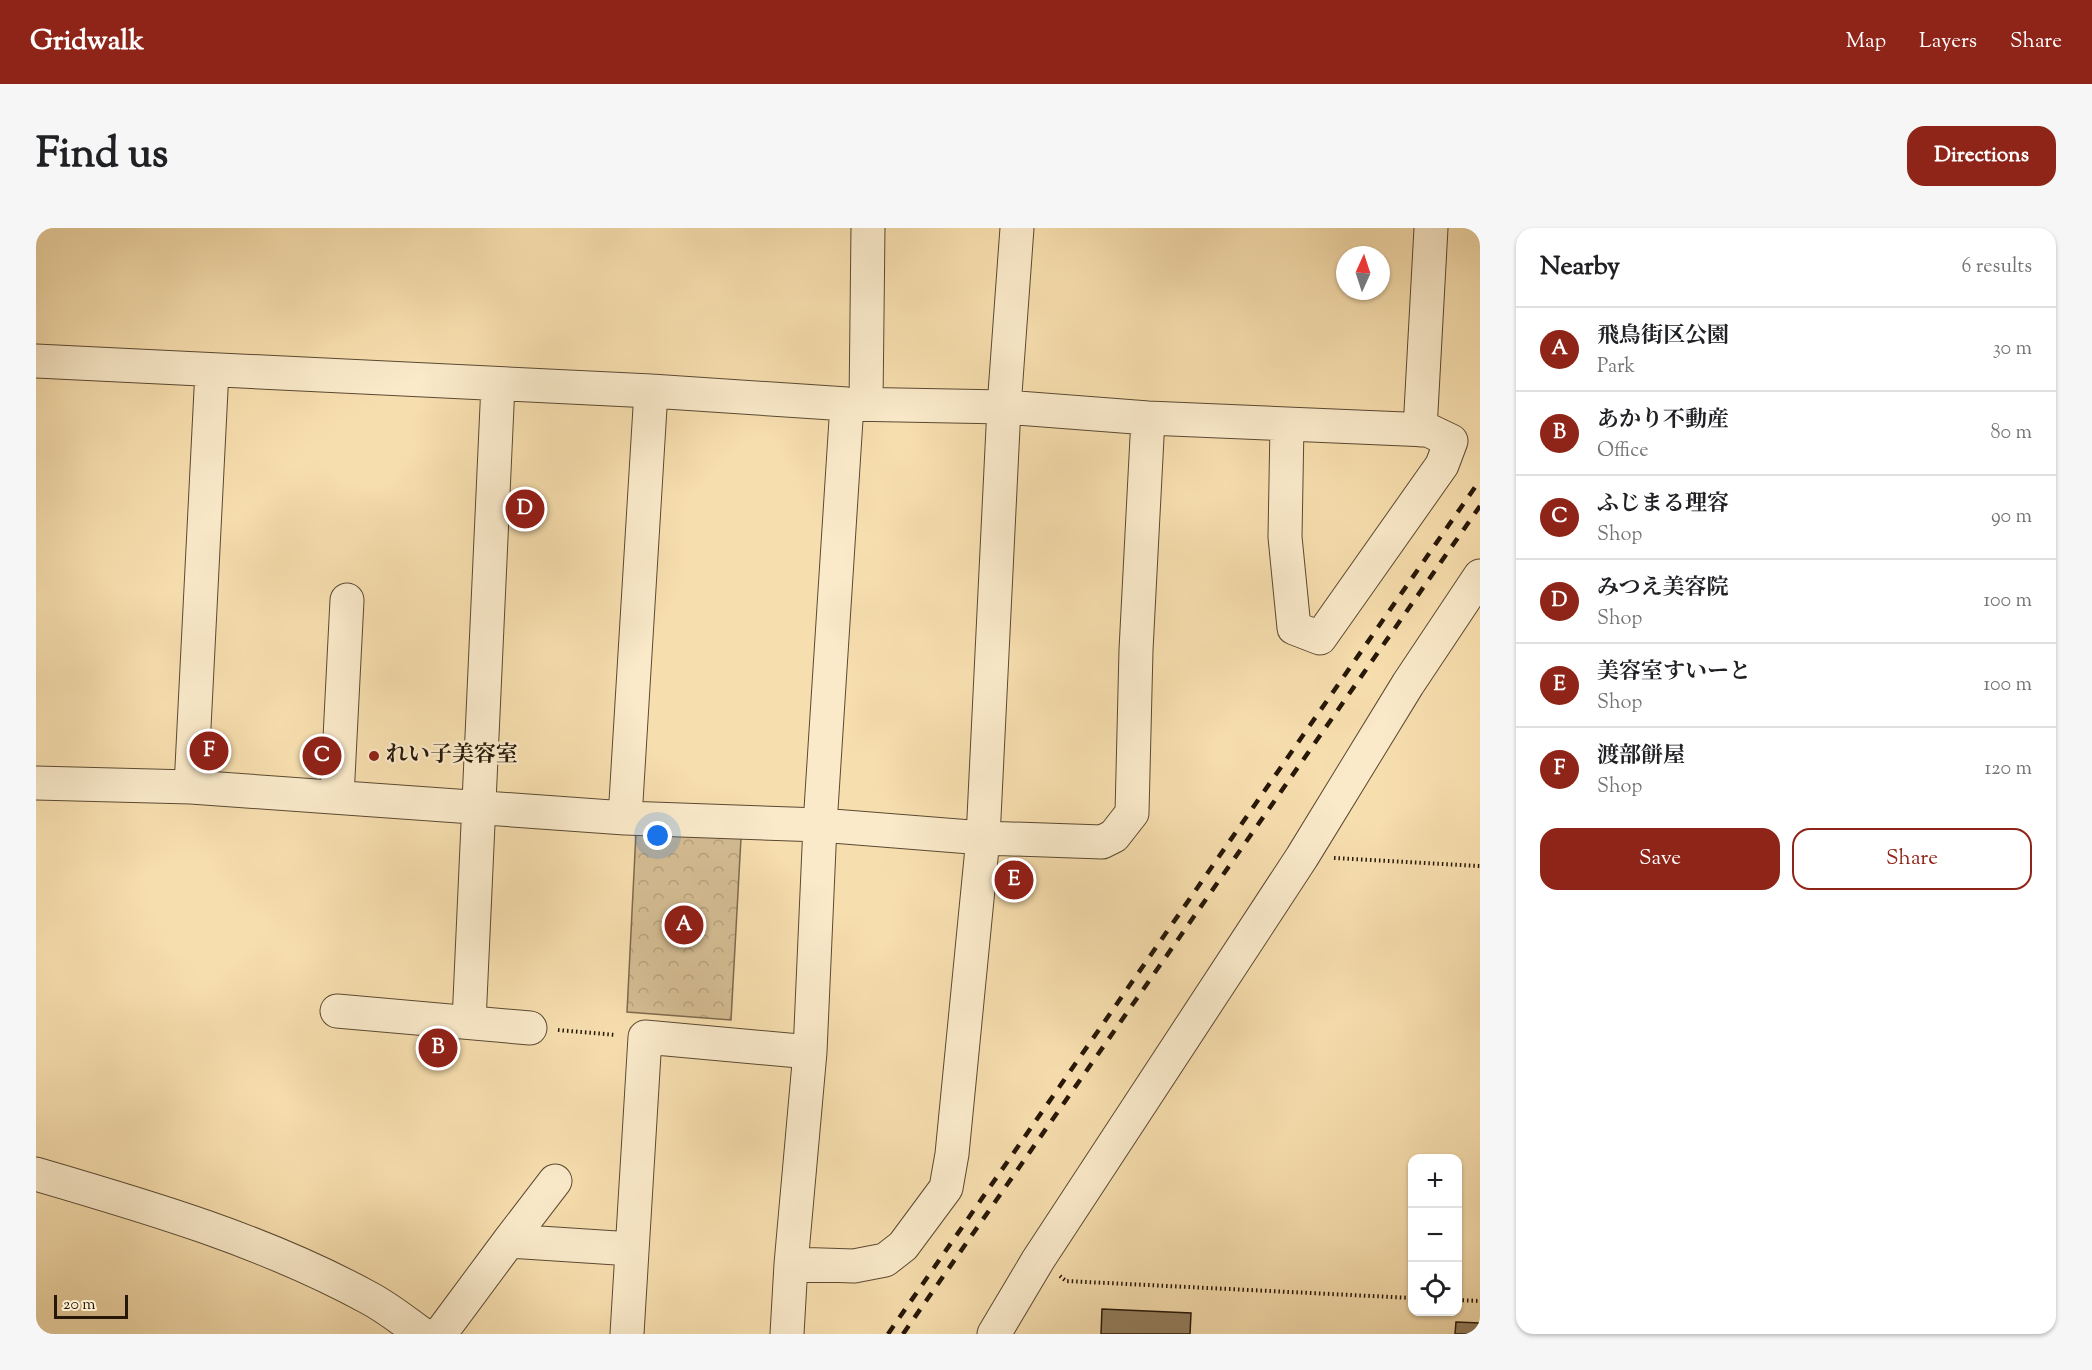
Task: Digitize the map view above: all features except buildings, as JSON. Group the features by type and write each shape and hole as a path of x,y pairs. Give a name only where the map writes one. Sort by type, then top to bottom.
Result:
{"street":[{"path":"787,1334 810,1052 820,825 856,404 868,228"},
{"path":"791,1264 854,1266 885,1260 903,1246 946,1188 952,1154 983,838 1004,407 1017,228"},
{"path":"1420,430 1431,228"},
{"path":"36,361 651,391 856,404 1004,407 1148,418 1428,430 1451,441 1442,465 1320,638 1294,628 1285,537 1287,425"},
{"path":"191,787 212,370"},
{"path":"469,1022 498,384"},
{"path":"625,818 651,391"},
{"path":"36,783 191,787 625,818 820,825 983,838 1102,842 1114,836 1132,813 1136,650 1148,418"},
{"path":"994,1334 1038,1260 1302,857 1408,684 1480,576"},
{"path":"337,797 347,600"},
{"path":"337,1011 530,1028"},
{"path":"627,1334 645,1037 810,1052"},
{"path":"36,1173 138,1203 281,1256 371,1299 422,1334"},
{"path":"440,1334 555,1181"},
{"path":"509,1241 632,1249"}],"path":[{"path":"1302,857 1480,866"},
{"path":"530,1028 645,1037"},
{"path":"1038,1260 1066,1281 1408,1298"},
{"path":"1462,1300 1480,1301"}],"green space":[{"path":"636,832 741,838 731,1020 627,1012"}],"railway":[{"path":"888,1334 1480,480"},
{"path":"903,1334 1480,506"}],"place":[{"name":"みつえ美容院","path":"525,509"},
{"name":"渡部餅屋","path":"209,751"},
{"name":"ふじまる理容","path":"322,756"},
{"name":"れい子美容室","path":"374,756"},
{"name":"美容室すいーと","path":"1014,880"},
{"name":"飛鳥街区公園","path":"684,925"},
{"name":"あかり不動産","path":"438,1048"}]}
